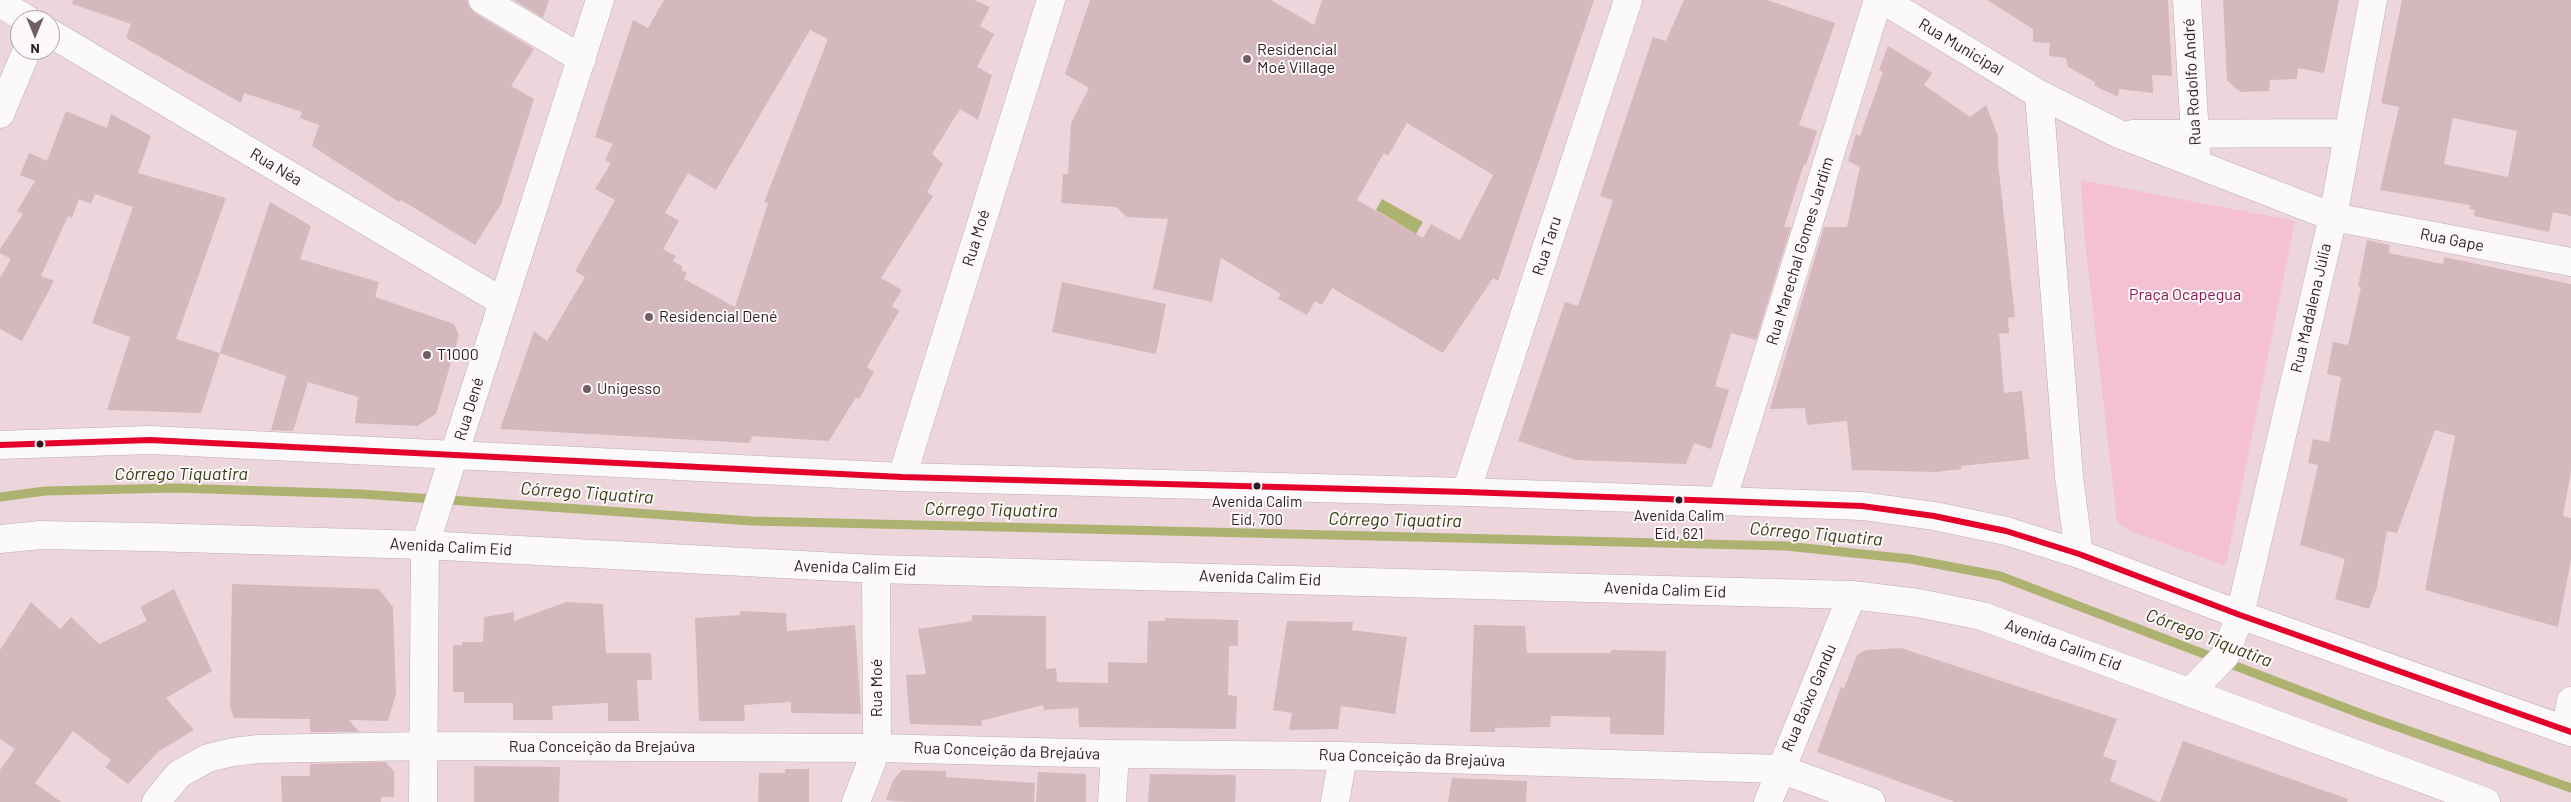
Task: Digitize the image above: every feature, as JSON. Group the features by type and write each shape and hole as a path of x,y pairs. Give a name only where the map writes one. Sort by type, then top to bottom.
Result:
{"street":[{"path":"483,0 582,59"},
{"name":"Rua Dené","path":"422,802 429,532 600,0"},
{"name":"Rua Moé","path":"902,477 1051,0"},
{"name":"Rua Taru","path":"1466,492 1628,0"},
{"name":"Rua Marechal Gomes Jardim","path":"1722,501 1878,0"},
{"name":"Rua Municipal","path":"1883,0 2039,94"},
{"name":"Rua Rodolfo André","path":"2187,0 2196,164"},
{"name":"Rua Madalena Júlia","path":"2190,692 2225,656 2237,625 2333,217 2347,133 2374,0"},
{"path":"0,3 12,10"},
{"name":"Rua Néa","path":"60,39 503,302"},
{"path":"0,114 23,60"},
{"path":"2039,94 2068,466 2079,554"},
{"path":"2039,94 2119,134 2333,217"},
{"path":"2119,134 2347,133"},
{"name":"Rua Gape","path":"2333,217 2571,262"},
{"path":"0,445 150,440 451,467 1466,492 1862,506 1925,515 2006,531 2079,554 2237,625 2568,731 2571,701"},
{"name":"Avenida Calim Eid","path":"0,539 41,536 429,532 876,570 1852,595 1918,603 1982,616 2486,802"},
{"name":"Rua Moé","path":"856,802 877,748 876,570"},
{"name":"Rua Baixo Gandu","path":"1768,802 1852,595"},
{"name":"Rua Conceição da Brejaúva","path":"156,802 179,774 208,758 233,752 259,748 423,746 877,748 1115,754 1343,756 1780,769 1870,802"},
{"path":"1112,802 1115,754"},
{"path":"1335,802 1343,756"}],"green space":[{"name":"Praça Ocapegua","path":"2081,180 2295,221 2227,560 2223,565 2128,530 2117,522 2084,232"}],"shaded area":[{"path":"1382,199 1423,222 1416,234 1376,210"}],"building":[{"path":"73,0 467,0 469,7 475,13 534,49 511,86 534,99 501,204 475,245 401,200 399,202 312,146 319,125 300,118 302,112 244,93 241,103 126,38 131,24 72,4"},
{"path":"514,0 549,0 543,18"},
{"path":"664,0 974,0 990,7 980,26 994,34 977,67 992,75 978,120 960,109 932,154 943,164 927,192 933,196 881,278 902,290 892,306 899,311 867,367 874,372 859,399 856,397 829,441 753,436 749,443 500,429 534,331 547,341 585,277 575,271 615,200 595,189 611,163 605,160 613,144 595,137 633,20 648,28","holes":["810,30 828,39 764,202 768,203 735,307 684,279 687,273 681,270 683,267 673,261 676,256 663,249 679,221 665,213 688,173 716,190"]},
{"path":"1090,0 1271,0 1314,25 1322,0 1594,0 1498,281 1493,278 1443,353 1332,288 1322,305 1315,301 1307,315 1278,299 1281,294 1221,258 1212,302 1153,289 1168,219 1127,217 1116,207 1061,203 1063,174 1068,174 1071,123 1089,88 1065,74","holes":["1407,123 1493,175 1460,240 1431,224 1423,238 1357,200 1384,153 1388,156"]},
{"path":"1684,0 1767,0 1835,23 1799,125 1817,131 1806,165 1804,164 1784,227 1791,227 1756,340 1731,333 1715,386 1729,390 1711,449 1694,443 1686,464 1575,460 1518,441 1565,302 1578,306 1613,200 1600,196 1653,37 1666,41"},
{"path":"1987,0 2168,0 2172,76 2152,75 2153,93 2119,89 2118,97 2095,86 2095,82 2068,67 2066,58 2049,56 2050,43 2033,42 2033,29"},
{"path":"2223,0 2339,0 2324,73 2298,68 2297,79 2270,80 2269,91 2241,92 2235,88 2227,80"},
{"path":"2402,0 2571,0 2571,216 2553,212 2549,232 2474,216 2475,210 2469,209 2470,205 2380,190 2399,107 2381,103","holes":["2453,118 2517,131 2508,177 2444,164"]},
{"path":"1888,46 1932,73 1924,85 1970,117 1986,105 1998,136 1998,162 2015,317 2008,318 2009,333 1999,334 2004,393 2022,391 2029,459 1961,466 1962,469 1935,472 1852,470 1847,421 1807,425 1805,408 1770,409 1824,227 1847,227 1860,167 1848,161 1856,134 1860,136 1883,72 1879,70"},
{"path":"66,111 107,128 111,114 151,136 138,173 226,198 176,339 220,353 201,413 107,410 130,337 92,323 133,207 95,194 91,204 79,199 72,218 68,216 41,276 54,281 22,341 0,329 0,278 11,259 0,253 0,249 23,214 17,211 35,181 20,175 29,153 47,161"},
{"path":"270,202 311,226 300,259 379,282 375,297 454,324 459,335 436,414 417,426 355,423 358,397 308,382 293,431 271,430 286,376 220,353"},
{"path":"2367,240 2390,245 2389,253 2443,264 2444,257 2571,284 2571,471 2563,516 2571,518 2571,560 2558,627 2425,590 2455,436 2435,430 2397,533 2387,531 2377,587 2369,609 2335,599 2345,559 2300,545 2318,465 2308,463 2313,439 2329,442 2341,377 2327,374 2333,342 2348,345 2361,287 2358,286"},
{"path":"1062,282 1166,304 1156,354 1052,332"},
{"path":"232,584 379,589 393,607 396,694 388,721 349,720 359,732 310,732 310,719 234,718 230,707"},
{"path":"174,589 212,671 166,698 194,730 159,751 128,784 105,767 111,760 73,731 35,783 61,802 0,802 0,770 15,749 0,739 0,650 31,602 60,629 71,617 99,644 147,621 140,607"},
{"path":"566,602 603,604 606,653 651,653 652,680 637,680 639,721 608,721 608,703 552,706 553,720 513,720 513,703 464,703 464,692 453,692 453,645 462,645 462,642 483,642 484,617 514,612 514,621"},
{"path":"740,611 786,613 787,631 855,625 861,714 791,713 791,702 744,705 745,721 699,721 695,618 740,615"},
{"path":"972,615 1046,616 1046,669 1056,668 1057,682 1108,683 1108,662 1147,663 1148,621 1165,621 1165,618 1238,620 1238,646 1229,646 1228,695 1237,696 1236,729 1079,727 1078,708 1044,710 1043,705 981,721 982,726 910,724 906,675 926,674 918,629 972,621"},
{"path":"1287,621 1353,622 1352,630 1407,637 1395,714 1341,706 1338,729 1289,730 1292,713 1273,710"},
{"path":"1474,625 1525,626 1527,653 1611,653 1611,650 1666,651 1664,735 1610,734 1610,717 1551,716 1550,727 1495,728 1495,732 1470,732"},
{"path":"1901,648 2117,719 2103,756 2117,761 2110,781 2159,802 1955,802 1817,752 1841,687 1844,688 1857,655 1866,650"},
{"path":"2183,741 2348,799 2347,802 2160,802"},
{"path":"386,762 394,772 394,797 381,797 381,802 282,802 281,776 310,776 310,764"},
{"path":"474,766 560,767 559,802 474,802"},
{"path":"785,769 809,769 809,802 758,802 759,773 785,773"},
{"path":"902,770 946,771 946,777 1035,783 1034,802 906,802 886,800 893,780"},
{"path":"1038,772 1086,774 1086,802 1036,802"},
{"path":"1150,774 1236,775 1235,802 1148,802"},
{"path":"1452,778 1527,781 1526,802 1448,802"}],"waterway":[{"name":"Córrego Tiquatira","path":"0,497 45,491 176,488 361,494 752,521 1786,546 1910,559 2000,576 2364,715 2571,788"}],"transit line":[{"path":"0,445 150,440 902,477 1466,492 1862,506 1934,516 2006,531 2079,554 2240,615 2571,732"}],"place":[{"name":"Residencial Moé Village","path":"1247,59"},
{"name":"Residencial Dené","path":"649,317"},
{"name":"T1000","path":"427,355"},
{"name":"Unigesso","path":"587,389"},
{"name":"Avenida Calim Eid, 700","path":"1257,486"},
{"name":"Avenida Calim Eid, 621","path":"1679,500"}]}
